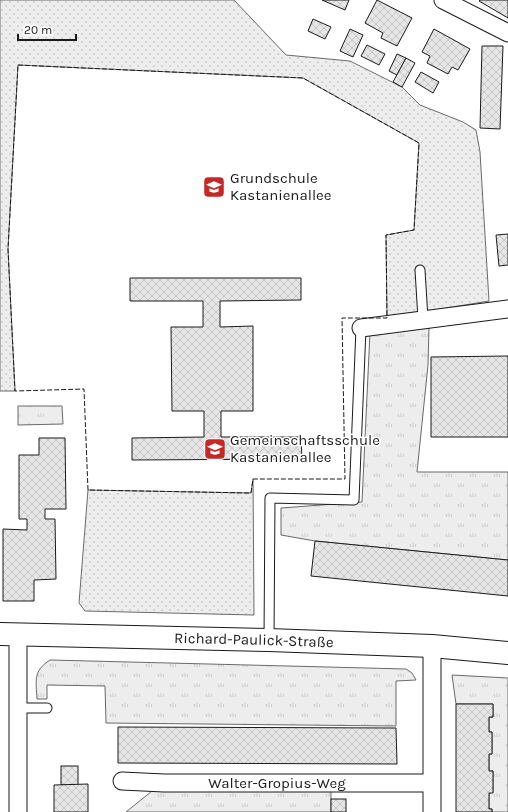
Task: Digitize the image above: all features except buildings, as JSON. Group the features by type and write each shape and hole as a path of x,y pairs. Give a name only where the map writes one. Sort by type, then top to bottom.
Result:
{"street":[{"path":"443,0 508,33"},
{"path":"361,328 508,309"},
{"path":"9,634 18,708 18,812"},
{"name":"Richard-Paulick-Straße","path":"9,634 269,640 432,646 508,653"},
{"path":"432,646 432,812"},
{"name":"Walter-Gropius-Weg","path":"122,781 164,783 431,783"}],"lane":[{"path":"420,270 423,319"},
{"path":"269,640 270,498 354,500 361,328"},
{"path":"18,708 47,708"}],"green space":[{"path":"0,0 234,0 286,55 350,61 402,87 420,105 463,122 476,130 480,152 489,301 387,318 386,235 414,230 419,143 303,78 18,65 8,249 15,391 0,391"},
{"path":"429,328 428,365 417,472 508,472 508,560 315,541 281,535 281,508 362,502 370,332"},
{"path":"18,406 62,406 63,424 18,425"},
{"path":"253,479 254,615 85,611 79,603 88,490 251,493"},
{"path":"50,660 406,669 412,673 416,680 396,681 396,726 106,723 105,686 47,685 47,699 37,699 36,681 38,672"},
{"path":"452,675 508,678 508,812 492,812 492,809 489,809 489,793 493,792 493,771 489,771 489,754 492,754 492,732 489,732 489,717 493,717 493,704 456,704"},
{"path":"157,787 331,789 331,812 126,812"}],"fence":[{"path":"18,65 303,78 419,143 414,230 386,235 387,318 342,318 345,479 253,479 251,493 88,490 84,389 15,391 8,249 18,65"}],"place":[{"name":"Grundschule Kastanienallee","path":"214,187"},
{"name":"Gemeinschaftsschule Kastanienallee","path":"215,449"}]}
